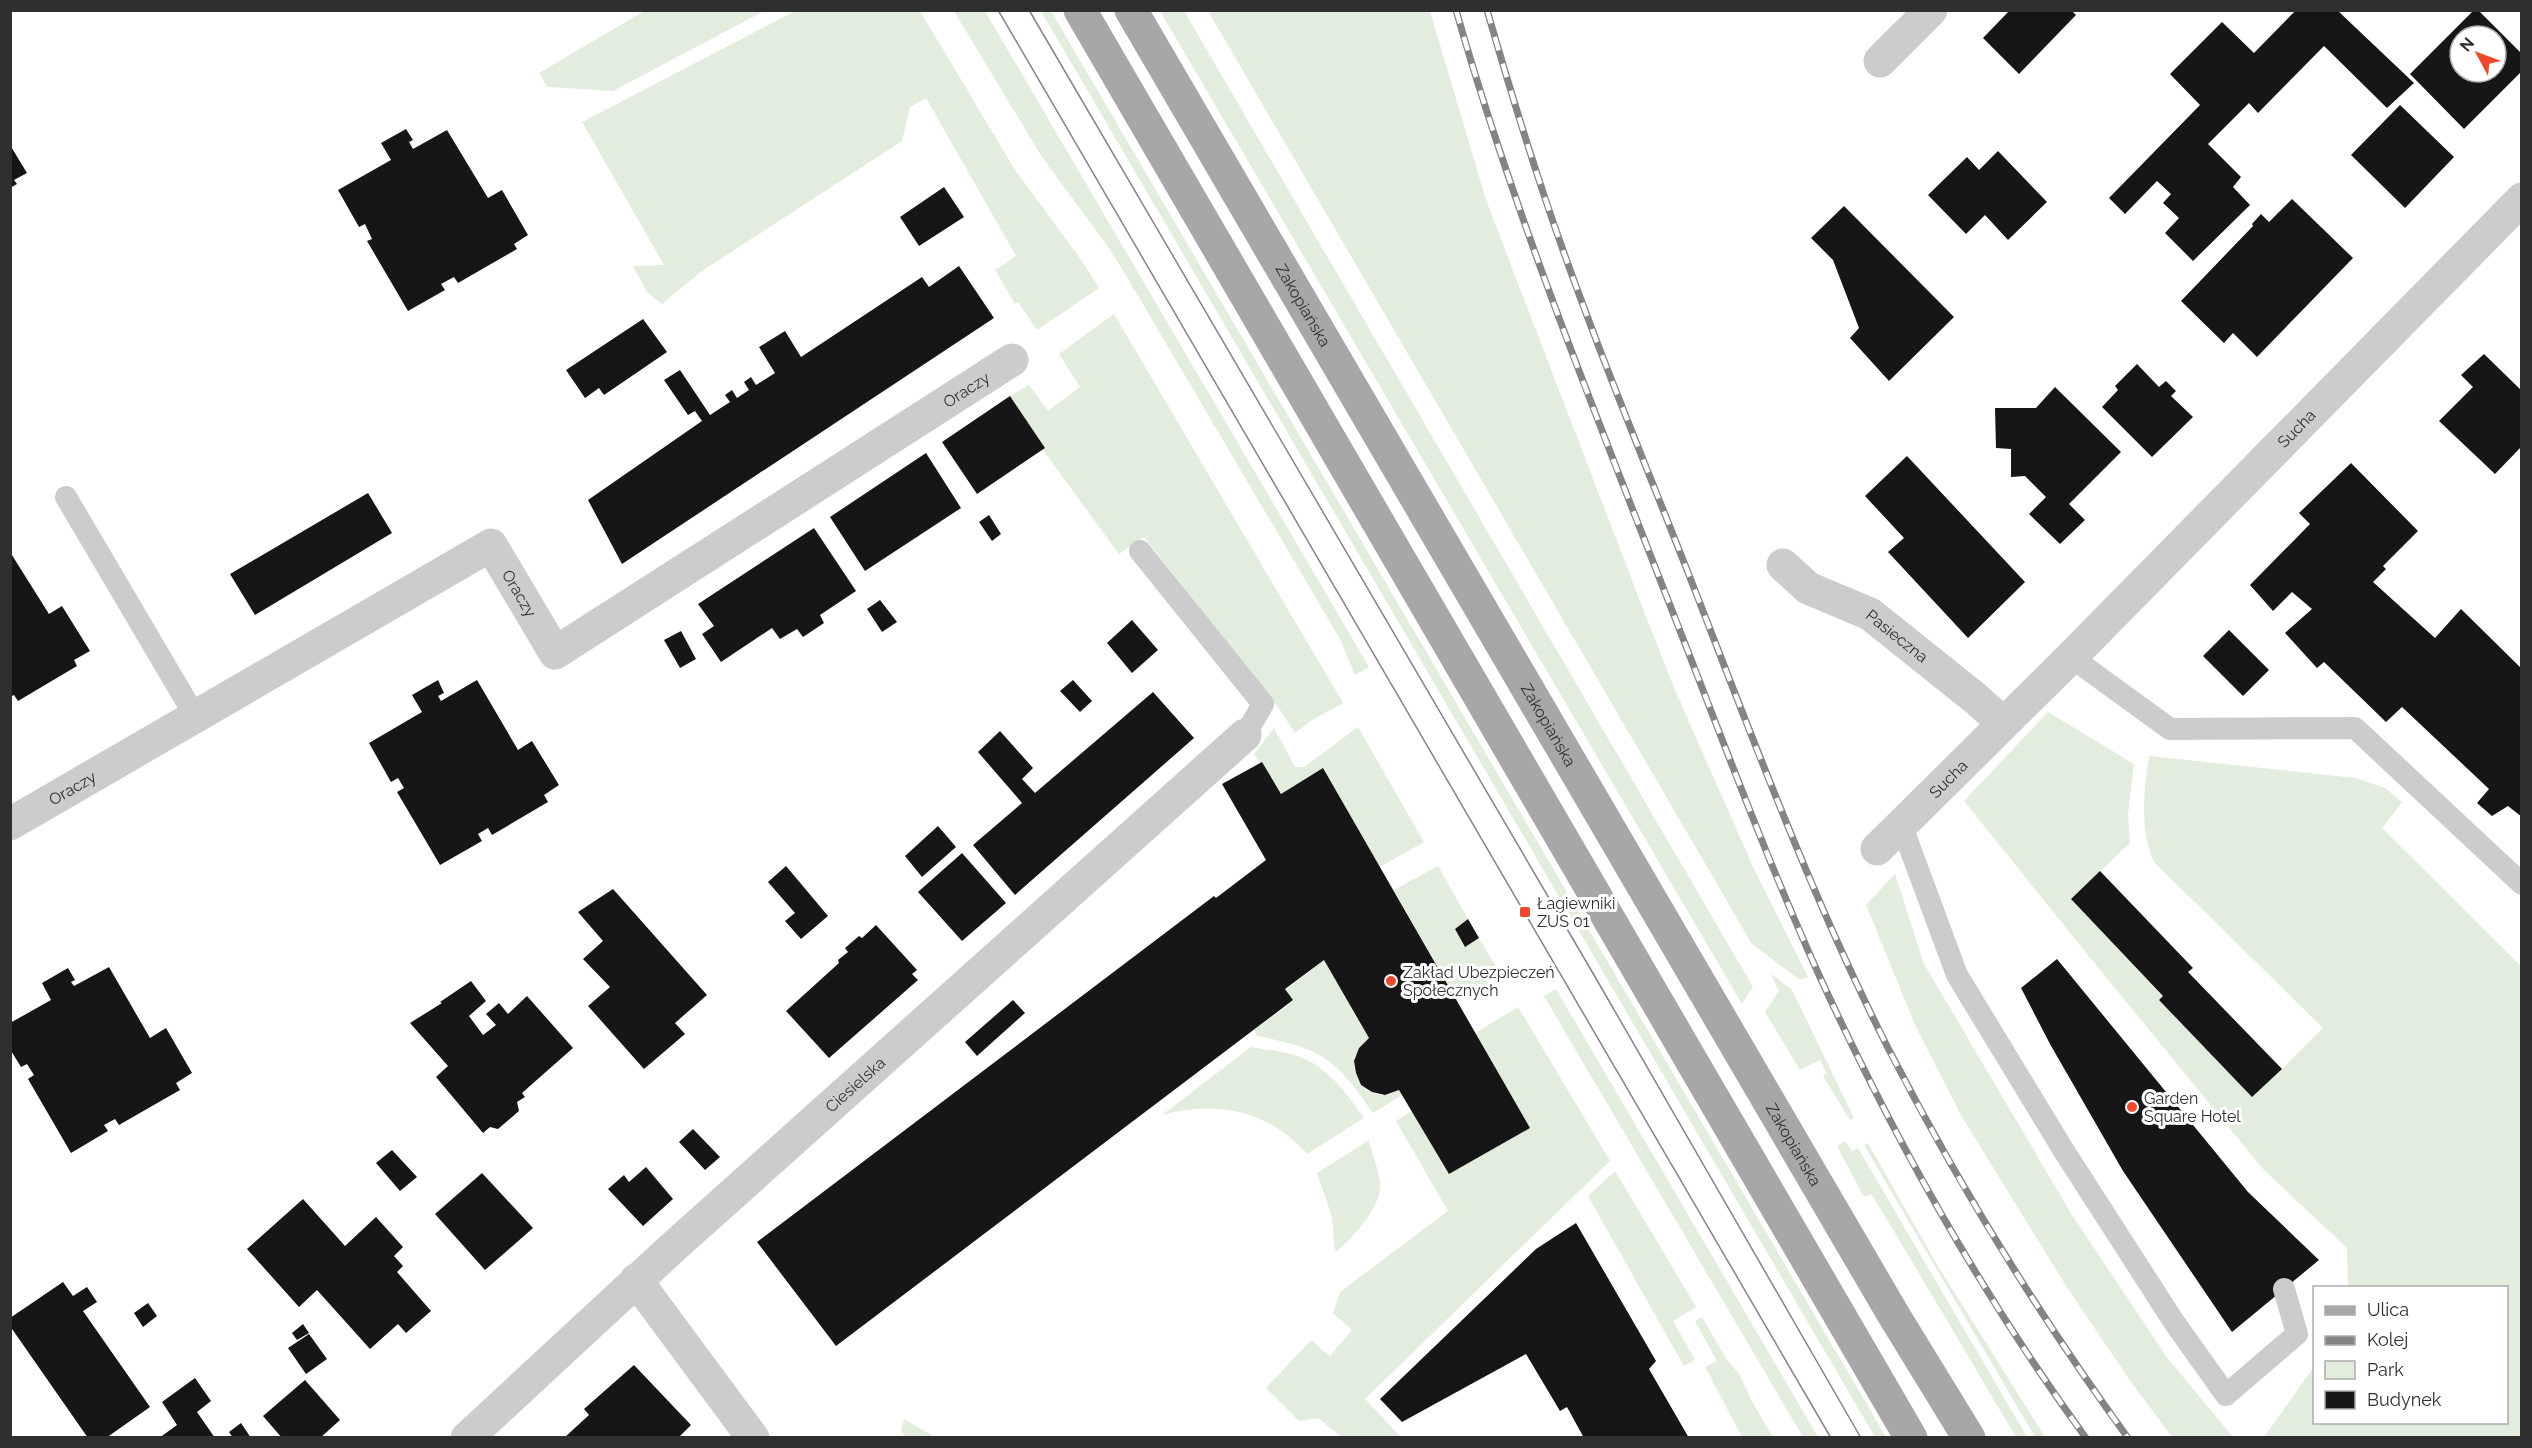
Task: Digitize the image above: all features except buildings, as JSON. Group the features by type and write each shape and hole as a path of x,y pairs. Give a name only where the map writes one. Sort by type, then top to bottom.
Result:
{"main road":[{"path":"1080,10 1911,1437"},
{"name":"Zakopiańska","path":"1131,10 1893,1314 1969,1437"}],"street":[{"path":"1880,61 1931,10"},
{"name":"Sucha","path":"1876,849 2071,657 2522,199"},
{"name":"Oraczy","path":"10,824 491,545 555,653 1012,360"},
{"name":"Pasieczna","path":"1783,565 1808,588 1870,614 1975,698 2002,723"},
{"name":"Ciesielska","path":"467,1437 636,1280 1245,735"},
{"path":"636,1280 753,1437"}],"lane":[{"path":"66,497 195,716"},
{"path":"1140,551 1263,704 1245,735"},
{"path":"2071,657 2170,729 2355,728 2522,884"},
{"path":"1901,824 1958,975 2116,1232 2174,1322 2226,1395 2297,1334 2284,1289"}],"green space":[{"path":"646,10 764,11 613,91 547,87 539,73"},
{"path":"795,11 920,11 1015,170 1082,261 1099,288 1037,330 1018,302 1015,304 995,270 1016,256 926,98 910,107 902,141 702,271 662,304 647,292 633,266 664,265 582,122"},
{"path":"954,11 985,11 1369,667 1355,675 1340,639 1124,272 1042,157"},
{"path":"1041,11 1051,11 1886,1437 1875,1437"},
{"path":"1160,11 1184,11 1753,987 1742,1004"},
{"path":"1208,11 1430,11 1486,200 1645,614 1675,690 1754,869 1808,977 1800,980 1752,944"},
{"path":"1114,314 1343,703 1312,720 1295,733 1278,707 1144,537 1119,554 1043,450 1045,448 1010,396 1029,385 1048,411 1080,387 1059,354"},
{"path":"2048,712 2134,764 2128,814 2130,843 2071,899 2163,996 2282,1069 2323,1028 2154,862 2146,836 2144,809 2149,756 2356,778 2385,788 2402,802 2382,828 2521,966 2521,1437 2264,1437 2313,1368 2313,1424 2508,1424 2508,1286 2348,1286 2347,1248 2263,1169 1964,801"},
{"path":"1358,727 1424,842 1380,867 1323,769 1281,794 1254,754 1274,728 1295,767 1304,767"},
{"path":"1438,866 1468,919 1455,929 1464,946 1479,938 1502,977 1457,1001 1394,890"},
{"path":"1895,874 1924,964 2072,1215 2166,1356 2233,1437 2172,1437 2131,1382 2068,1289 1962,1117 1916,1027 1866,905"},
{"path":"1324,960 1369,1038 1359,1048 1355,1057 1354,1067 1358,1080 1373,1093 1386,1095 1399,1090 1402,1095 1373,1113 1348,1080 1326,1059 1298,1046 1257,1036 1254,1030 1294,1001 1286,990"},
{"path":"1771,974 1792,990 1854,1118 1850,1120 1823,1076 1827,1073 1820,1060 1800,1070 1765,1012 1779,991"},
{"path":"1556,989 1818,1437 1803,1437 1544,996"},
{"path":"1518,1007 1610,1161 1365,1399 1401,1437 1342,1437 1318,1418 1299,1421 1266,1388 1311,1340 1330,1356 1352,1330 1333,1313 1340,1292 1448,1211 1396,1121 1412,1111 1449,1174 1530,1128 1475,1033"},
{"path":"1251,1047 1292,1054 1318,1066 1335,1081 1364,1118 1307,1154 1276,1127 1240,1112 1202,1109 1162,1115"},
{"path":"1369,1140 1379,1175 1379,1195 1364,1223 1335,1252 1332,1217 1317,1173"},
{"path":"1845,1141 1852,1151 1858,1148 2027,1437 2016,1437 1885,1216 1871,1194 1864,1197 1837,1146"},
{"path":"1868,1143 1936,1263 2045,1437 2035,1437 1864,1145"},
{"path":"1615,1171 1696,1307 1673,1321 1695,1360 1684,1366 1588,1196"},
{"path":"1702,1317 1727,1360 1740,1375 1750,1398 1773,1437 1742,1437 1705,1367 1717,1361 1695,1321"},
{"path":"904,1419 935,1437 904,1437 901,1430"}],"tram line":[{"path":"998,10 1831,1438"},
{"path":"1029,10 1594,975 1861,1438"}],"railway":[{"path":"1456,10 1502,159 1554,305 1740,786 1819,975 1877,1095 1941,1213 2010,1328 2086,1438"},
{"path":"1487,10 1532,158 1581,300 1759,754 1833,932 1888,1048 1942,1149 2000,1248 2062,1344 2128,1438"}],"place":[{"name":"Łagiewniki ZUS 01","path":"1525,912"},
{"name":"Zakład Ubezpieczeń Społecznych","path":"1391,981"},
{"name":"Garden Square Hotel","path":"2132,1107"}]}
